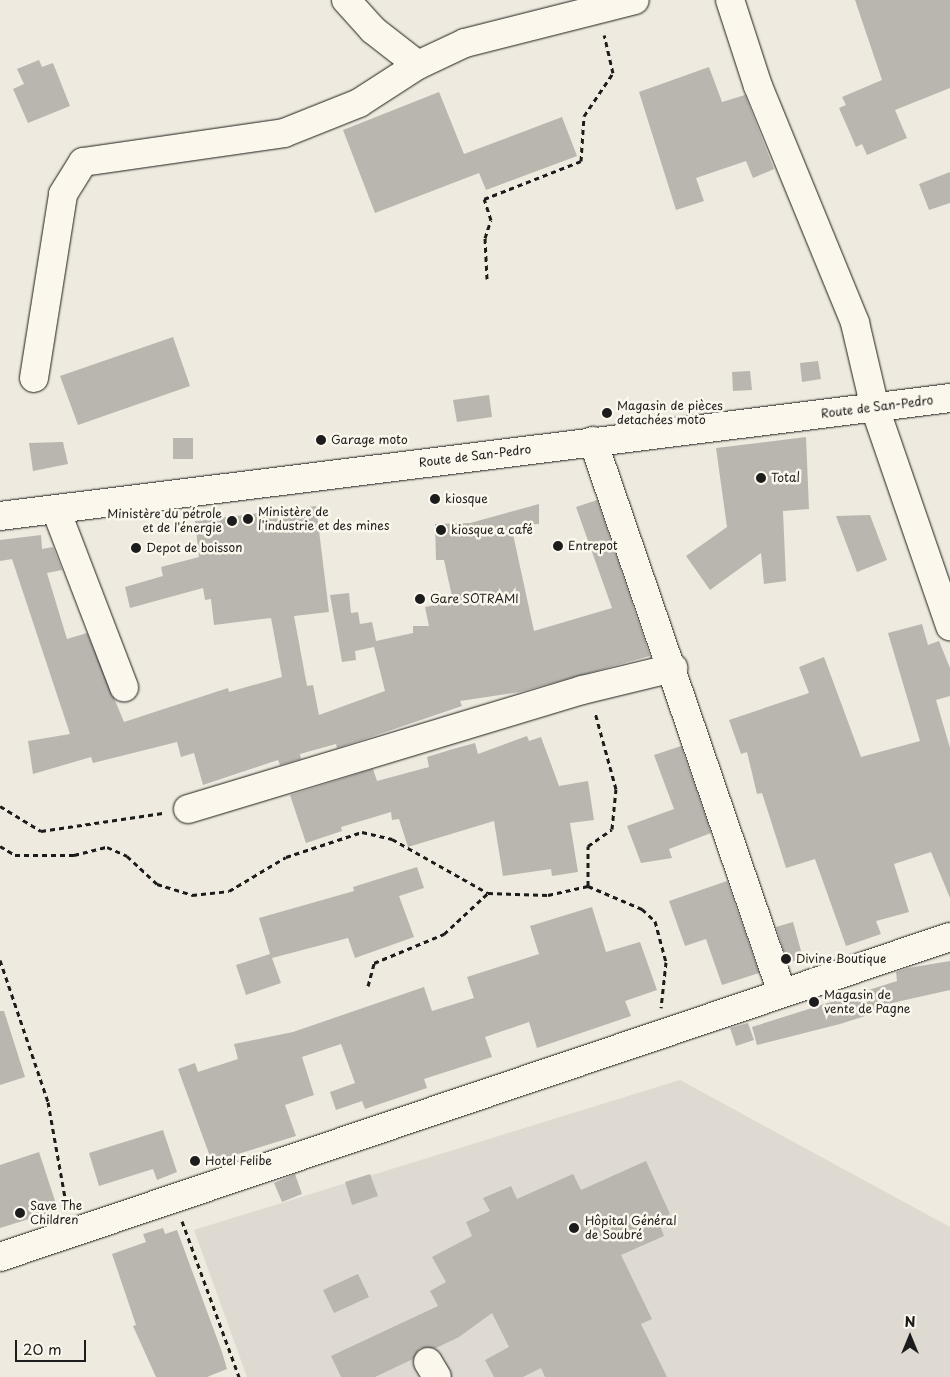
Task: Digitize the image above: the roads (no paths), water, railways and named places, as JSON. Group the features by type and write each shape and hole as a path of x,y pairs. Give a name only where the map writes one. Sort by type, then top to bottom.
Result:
{"street":[{"path":"346,0 373,30 418,65"},
{"path":"730,0 758,86 840,280 875,408 950,626"},
{"path":"34,378 63,194 83,162 284,133 359,102 418,65 465,43 627,3"},
{"name":"Route de San-Pedro","path":"0,516 950,398"},
{"path":"594,441 782,992"},
{"path":"56,510 124,687"},
{"path":"188,809 582,690 673,668"},
{"path":"0,1256 669,1035 782,992 950,937"}],"place":[{"name":"Magasin de pièces detachées moto","path":"607,413"},
{"name":"Garage moto","path":"321,440"},
{"name":"Total","path":"761,478"},
{"name":"kiosque","path":"435,499"},
{"name":"Ministère de l'industrie et des mines","path":"248,519"},
{"name":"Ministère du pétrole et de l'énergie","path":"232,521"},
{"name":"kiosque a café","path":"441,530"},
{"name":"Entrepot","path":"558,546"},
{"name":"Depot de boisson","path":"136,548"},
{"name":"Gare SOTRAMI","path":"420,599"},
{"name":"Divine Boutique","path":"786,959"},
{"name":"Magasin de vente de Pagne","path":"814,1002"},
{"name":"Hotel Felibe","path":"195,1161"},
{"name":"Save The Children","path":"20,1213"},
{"name":"Hôpital Général de Soubré","path":"574,1228"}]}
